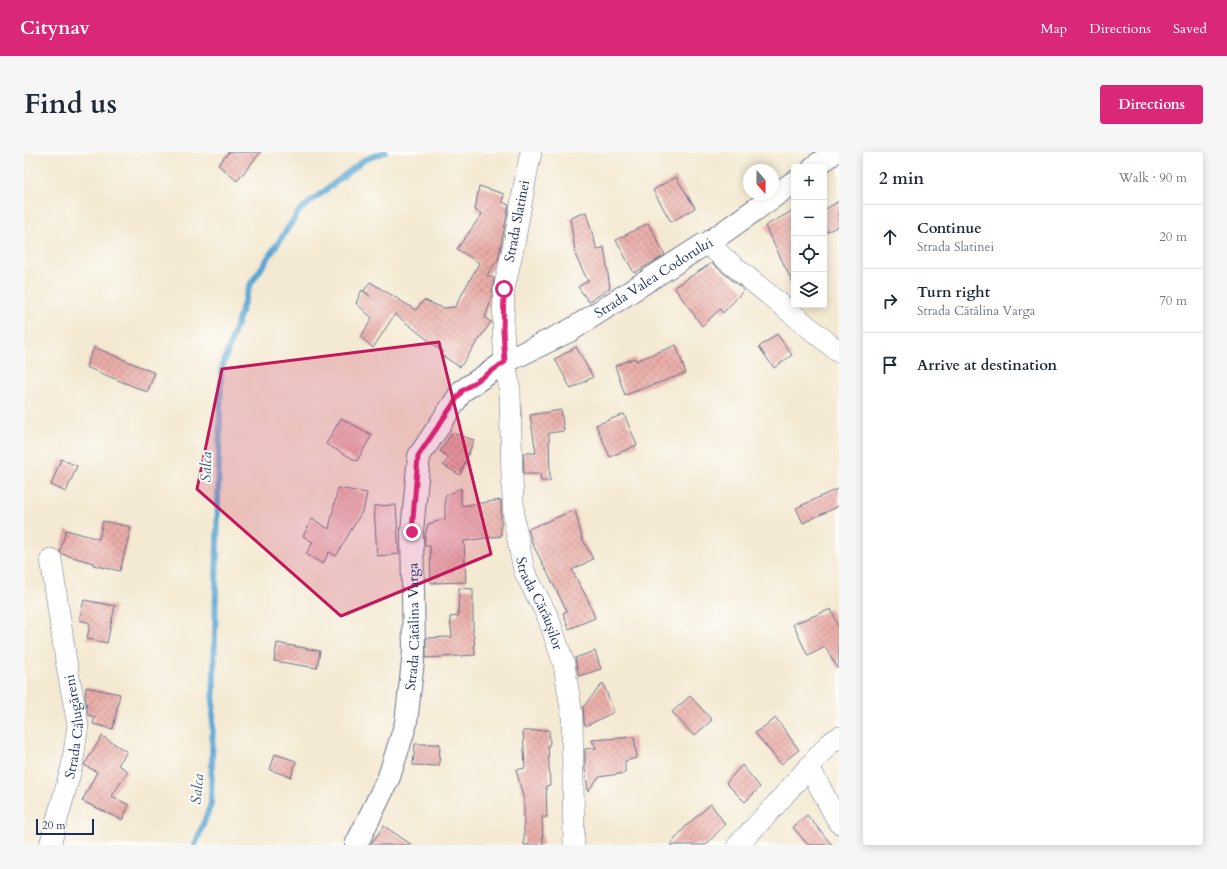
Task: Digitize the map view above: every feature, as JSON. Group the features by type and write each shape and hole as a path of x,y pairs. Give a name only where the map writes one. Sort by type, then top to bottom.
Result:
{"main road":[{"path":"818,164 835,152"},
{"name":"Strada Valea Codorului","path":"505,362 571,330 707,244 791,184"},
{"name":"Strada Cătălina Varga","path":"356,845 389,777 406,723 414,652 412,532 418,456 462,391 505,362"}],"street":[{"name":"Strada Slatinei","path":"505,362 503,330 504,289 531,152"},
{"path":"707,244 839,352"},
{"name":"Strada Cărăușilor","path":"505,362 510,392 512,479 515,527 524,570 548,617 564,664 571,708 574,845"},
{"name":"Strada Călugăreni","path":"50,845 72,766 78,725 66,661 51,559"},
{"path":"738,845 829,744 839,737"},
{"path":"809,767 839,823"}],"highlighted area":[{"path":"439,342 491,554 341,616 197,489 222,369"}],"building":[{"path":"229,152 261,152 237,181 218,165"},
{"path":"676,177 695,208 671,222 653,190"},
{"path":"479,186 504,194 502,202 509,205 498,260 487,275 494,278 492,297 485,318 491,322 460,367 441,355 443,352 395,314 373,348 361,337 372,318 356,303 362,290 370,296 364,291 370,282 416,310 424,300 443,308 455,307 479,263 457,249 482,214 475,210"},
{"path":"839,201 839,226 827,232 827,208"},
{"path":"586,212 597,250 604,247 610,288 589,302 578,287 588,281 576,257 570,218"},
{"path":"791,212 791,279 765,226"},
{"path":"648,223 665,255 634,273 616,240"},
{"path":"712,263 744,290 723,313 720,309 702,326 674,287"},
{"path":"777,334 792,355 774,368 759,347"},
{"path":"676,345 686,373 625,395 615,366 635,358 636,361"},
{"path":"94,347 155,373 147,392 86,367"},
{"path":"576,347 593,377 571,389 555,359"},
{"path":"561,410 564,431 549,433 550,481 541,481 540,474 524,474 523,453 536,453 530,415"},
{"path":"624,414 637,445 610,457 596,425"},
{"path":"341,418 372,435 357,461 326,444"},
{"path":"452,433 474,440 460,475 443,465 449,458 440,451"},
{"path":"61,459 77,466 66,492 51,485"},
{"path":"338,488 367,493 364,508 336,556 329,552 323,564 306,554 313,542 303,536 312,519 329,529"},
{"path":"461,488 461,506 501,500 501,536 464,541 466,582 431,583 430,546 425,546 425,536 428,524 445,519 445,496"},
{"path":"839,488 839,506 803,523 796,508"},
{"path":"396,505 399,554 377,556 374,506"},
{"path":"575,510 582,538 593,559 572,570 588,600 595,618 569,629 563,613 567,611 532,543 528,529"},
{"path":"103,521 131,527 120,571 93,565 93,563 62,554 60,551 66,530 99,539"},
{"path":"459,588 473,589 473,636 475,655 426,658 426,638 452,637 450,617 458,616"},
{"path":"84,600 115,606 107,643 87,639 90,623 79,620"},
{"path":"831,609 839,628 839,670 825,647 808,656 793,624"},
{"path":"277,643 320,651 317,668 274,661"},
{"path":"595,651 601,669 579,676 575,658"},
{"path":"603,683 614,712 586,726 584,722 583,707"},
{"path":"86,687 120,694 113,729 93,724 95,717 88,715 85,695"},
{"path":"690,696 712,720 694,736 672,712"},
{"path":"776,718 799,750 781,764 755,733"},
{"path":"549,730 550,744 548,745 550,785 546,786 547,817 542,817 543,845 524,845 524,800 516,770 525,768 523,731"},
{"path":"102,736 127,752 118,765 128,771 112,796 129,805 122,820 82,801 97,772 84,765"},
{"path":"634,737 637,758 625,761 625,773 599,777 588,791 585,769 585,749 596,748 592,740"},
{"path":"415,744 440,744 439,766 413,765"},
{"path":"275,754 296,761 291,777 270,770"},
{"path":"742,765 760,787 745,802 726,783"},
{"path":"711,804 725,824 706,845 670,845 686,826"},
{"path":"807,815 832,845 808,845 793,827"},
{"path":"384,826 412,845 370,845"}],"waterway":[{"name":"Salca","path":"195,845 211,804 221,371 250,285 300,210 364,160 385,152"}],"route":[{"path":"412,532 418,456 462,391 505,362 503,330 504,289"}]}
